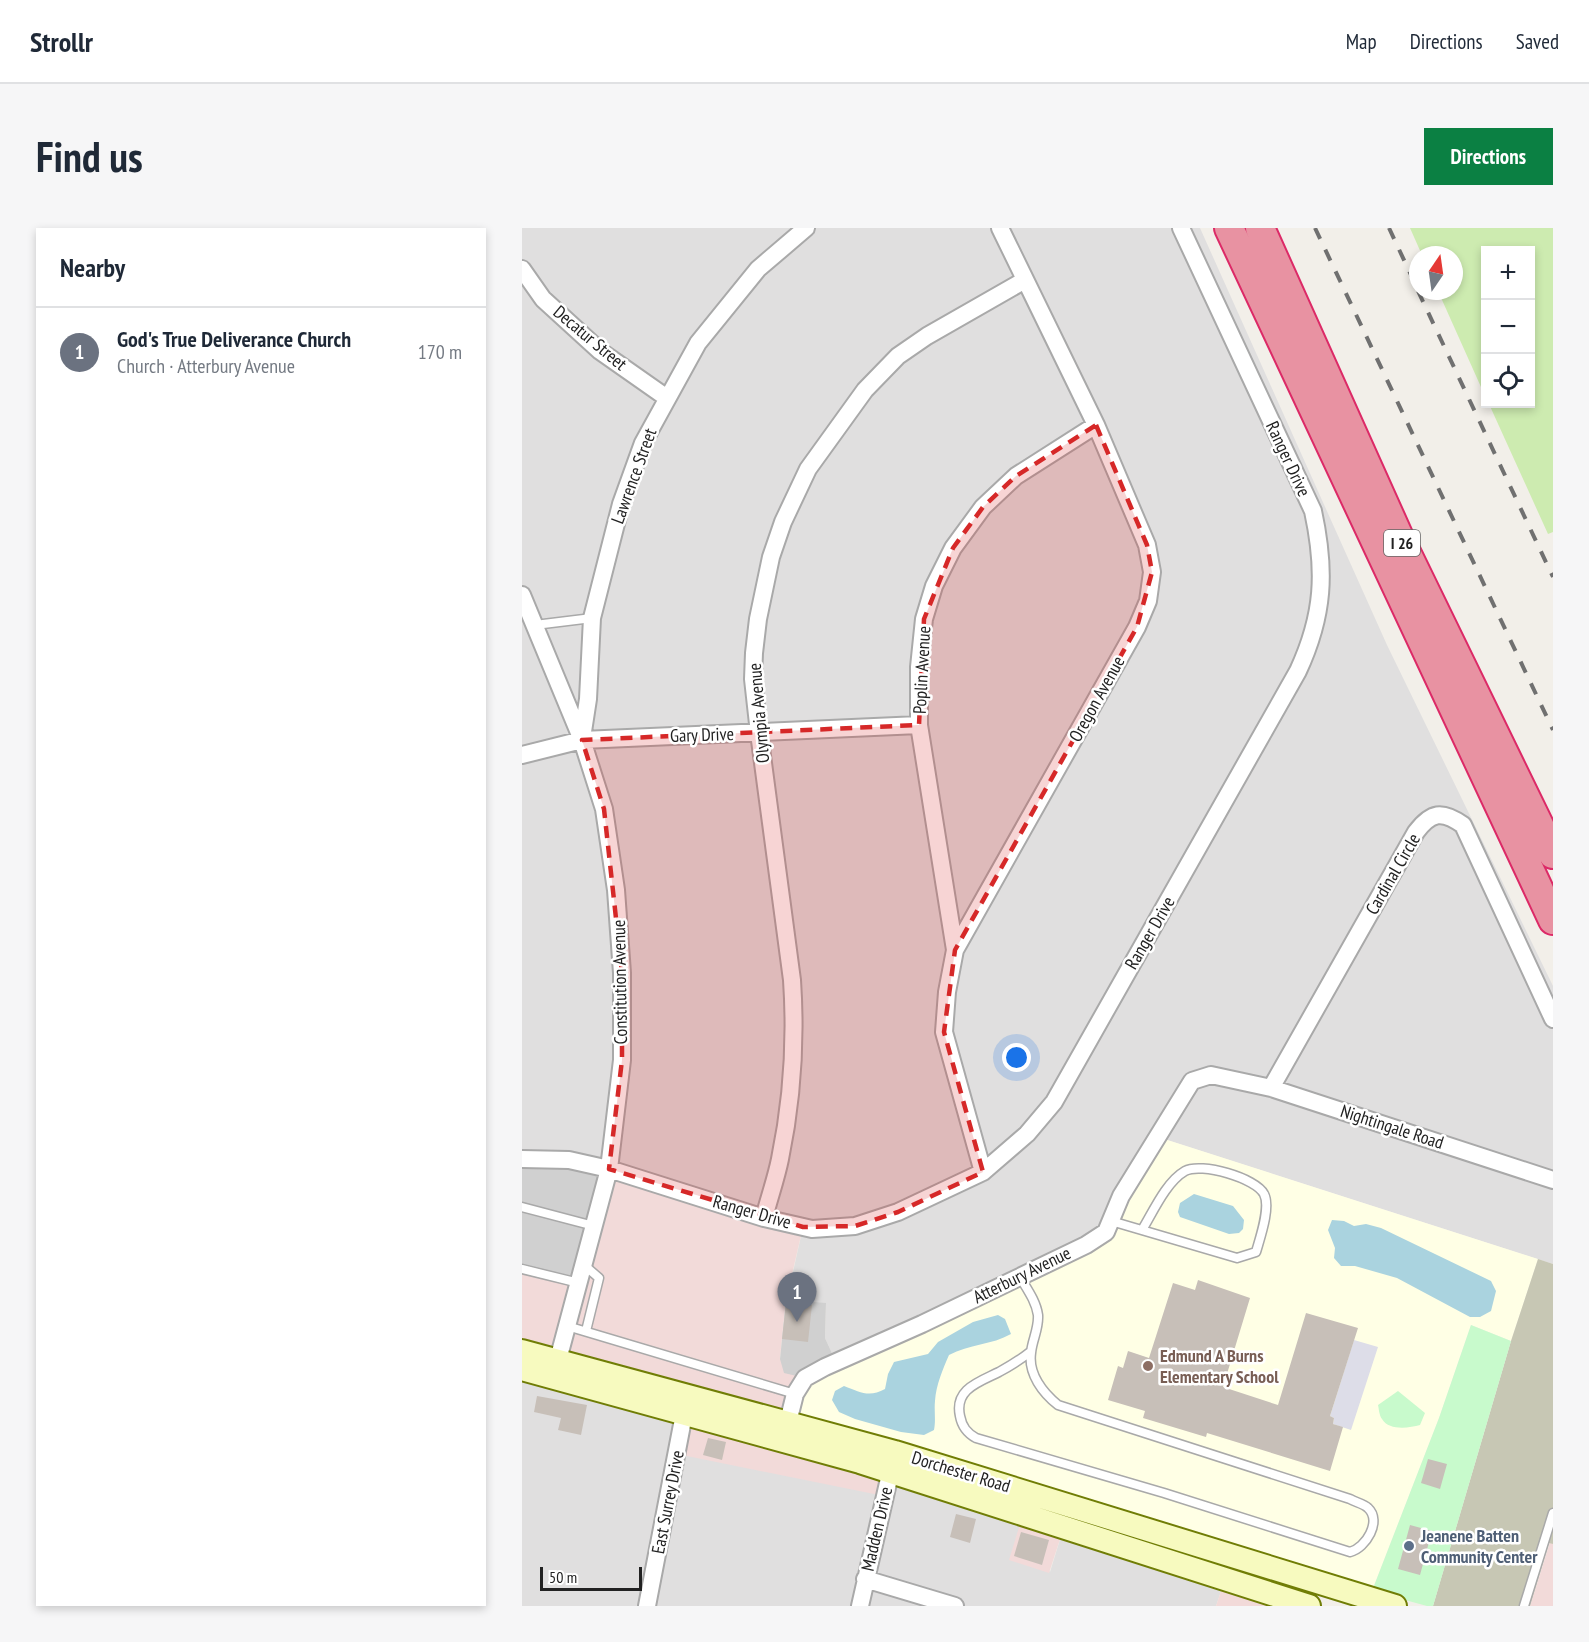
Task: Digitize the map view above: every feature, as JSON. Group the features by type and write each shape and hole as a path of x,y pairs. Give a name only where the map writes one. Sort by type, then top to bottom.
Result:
{"highway":[{"name":"I 26","path":"1229,228 1553,920"},
{"name":"I 26","path":"1260,228 1402,544 1553,855"}],"main road":[{"name":"Dorchester Road","path":"522,1351 556,1369 893,1462 1395,1606"},
{"name":"Dorchester Road","path":"522,1369 556,1369"},
{"name":"Dorchester Road","path":"893,1462 1302,1605"}],"street":[{"name":"Lawrence Street","path":"582,740 588,699 592,618 621,504 643,443 698,344 758,269 806,228"},
{"name":"Oregon Avenue","path":"983,1173 945,1032 948,992 955,950 1137,627 1148,601 1152,572 1147,545 1096,425 1000,228"},
{"name":"Ranger Drive","path":"522,1159 569,1160 609,1170 764,1218 812,1229 855,1226 898,1212 983,1173 1028,1134 1054,1102 1306,654 1315,627 1321,590 1321,558 1313,511 1181,228"},
{"name":"Decatur Street","path":"522,269 543,299 600,351 667,398"},
{"name":"Olympia Avenue","path":"764,1218 780,1159 788,1105 794,1010 753,679 758,619 771,557 783,522 808,469 865,390 898,356 927,336 1025,280"},
{"name":"Poplin Avenue","path":"955,950 919,725 919,667 924,619 934,586 953,548 983,507 1016,476 1096,425"},
{"name":"Constitution Avenue","path":"522,595 582,740 604,809 616,890 622,973 621,1060 609,1170 556,1369"},
{"name":"Gary Drive","path":"522,755 582,740 919,725"},
{"name":"Cardinal Circle","path":"1272,1088 1416,832 1425,820 1439,814 1452,817 1463,825 1553,1019"},
{"name":"Atterbury Avenue","path":"785,1432 795,1394 805,1378 1086,1245 1106,1232 1121,1196 1192,1081 1211,1076 1229,1080"},
{"name":"Nightingale Road","path":"1229,1080 1272,1088 1553,1180"},
{"name":"East Surrey Drive","path":"647,1606 686,1405"},
{"name":"Madden Drive","path":"860,1606 893,1462"},
{"path":"865,1579 955,1606"}],"lane":[{"path":"535,626 592,618"},
{"path":"1111,1221 1237,1258 1256,1252 1264,1224 1266,1196 1257,1184 1233,1175 1196,1167 1184,1172 1164,1193 1142,1230"},
{"path":"522,1207 594,1226"},
{"path":"584,1264 599,1278 586,1331"},
{"path":"522,1269 579,1283"},
{"path":"1020,1277 1032,1298 1038,1315 1038,1329 1030,1352 1033,1371 1048,1398 1058,1405 1350,1499 1368,1508 1372,1516 1373,1523 1366,1542 1350,1552 1164,1493 976,1438 967,1432 960,1420 962,1395 976,1382 1018,1362 1030,1352"},
{"path":"567,1326 795,1394"},
{"path":"1524,1606 1553,1512"}],"highlighted area":[{"path":"1096,425 1147,545 1152,572 1137,627 955,950 944,1032 983,1172 898,1212 855,1226 803,1227 609,1169 622,1060 622,973 604,809 582,740 919,725 924,619 953,548 983,507 1016,476"}],"shaded area":[{"path":"522,228 1200,228 1387,645 1553,986 1553,1264 1158,1137 1106,1232 836,1362 825,1338 826,1304 786,1303 803,1227 522,1159"},
{"name":"Edmund A Burns Elementary School","path":"1158,1137 1538,1259 1511,1341 1471,1325 1439,1418 1372,1591 1029,1482 790,1411 805,1378 1106,1232"},
{"path":"522,1159 609,1169 577,1288 522,1272"},
{"path":"609,1169 803,1227 786,1300 780,1358 805,1378 790,1411 522,1338 522,1272"},
{"path":"1538,1259 1553,1264 1553,1544 1549,1543 1530,1606 1433,1606 1511,1341"},
{"path":"786,1300 826,1303 825,1338 836,1362 805,1378 784,1373 780,1359"},
{"path":"1354,1340 1378,1347 1351,1430 1333,1424 1334,1418 1330,1416"},
{"path":"522,1377 888,1482 1020,1524 1050,1572 1061,1536 1222,1588 1216,1606 522,1606"},
{"path":"683,1423 888,1482 884,1496 677,1454"},
{"path":"1020,1524 1061,1536 1049,1573 1009,1560"},
{"path":"1550,1542 1553,1544 1553,1606 1530,1606"},
{"path":"1222,1588 1280,1606 1216,1606"}],"green space":[{"path":"1410,228 1553,228 1553,532 1548,534 1491,408 1535,408 1535,246 1481,246 1481,387 1442,300 1463,300 1463,246 1418,246"},
{"path":"1471,1325 1511,1341 1433,1606 1427,1606 1372,1591 1439,1418"},
{"path":"1398,1391 1425,1413 1420,1425 1405,1428 1394,1427 1382,1419 1378,1405"}],"water":[{"path":"1194,1194 1233,1206 1244,1220 1243,1229 1239,1233 1229,1234 1180,1217 1178,1212 1180,1203"},
{"path":"1332,1220 1344,1221 1354,1226 1366,1224 1381,1228 1491,1281 1496,1291 1491,1311 1480,1317 1470,1317 1397,1278 1355,1266 1341,1266 1334,1258 1335,1248 1328,1230"},
{"path":"998,1315 1005,1319 1011,1334 949,1355 937,1389 934,1430 924,1435 901,1432 855,1419 839,1412 832,1400 835,1391 844,1386 869,1394 885,1389 888,1374 894,1362 928,1354 938,1342 973,1322"}],"building":[{"name":"Edmund A Burns Elementary School","path":"1198,1280 1250,1298 1223,1387 1278,1405 1306,1313 1358,1328 1330,1416 1334,1418 1333,1424 1343,1427 1330,1471 1207,1433 1206,1437 1143,1418 1145,1411 1108,1400 1118,1366 1123,1368 1128,1351 1149,1358 1173,1283 1195,1290"},
{"path":"786,1303 812,1305 808,1342 782,1339"},
{"path":"537,1396 587,1405 581,1435 558,1430 561,1418 534,1412"},
{"path":"708,1438 726,1442 722,1460 703,1455"},
{"path":"1428,1459 1447,1464 1440,1489 1421,1483"},
{"path":"956,1514 976,1519 970,1543 950,1537"},
{"path":"1410,1525 1432,1531 1420,1575 1398,1569"},
{"path":"1021,1532 1049,1540 1042,1565 1014,1556"}],"railway":[{"path":"1315,228 1553,730"},
{"path":"1389,228 1409,271"},
{"path":"1422,300 1553,577"}],"place":[{"name":"God's True Deliverance Church","path":"797,1322"},
{"name":"Edmund A Burns Elementary School","path":"1148,1366"},
{"name":"Jeanene Batten Community Center","path":"1409,1546"}]}
